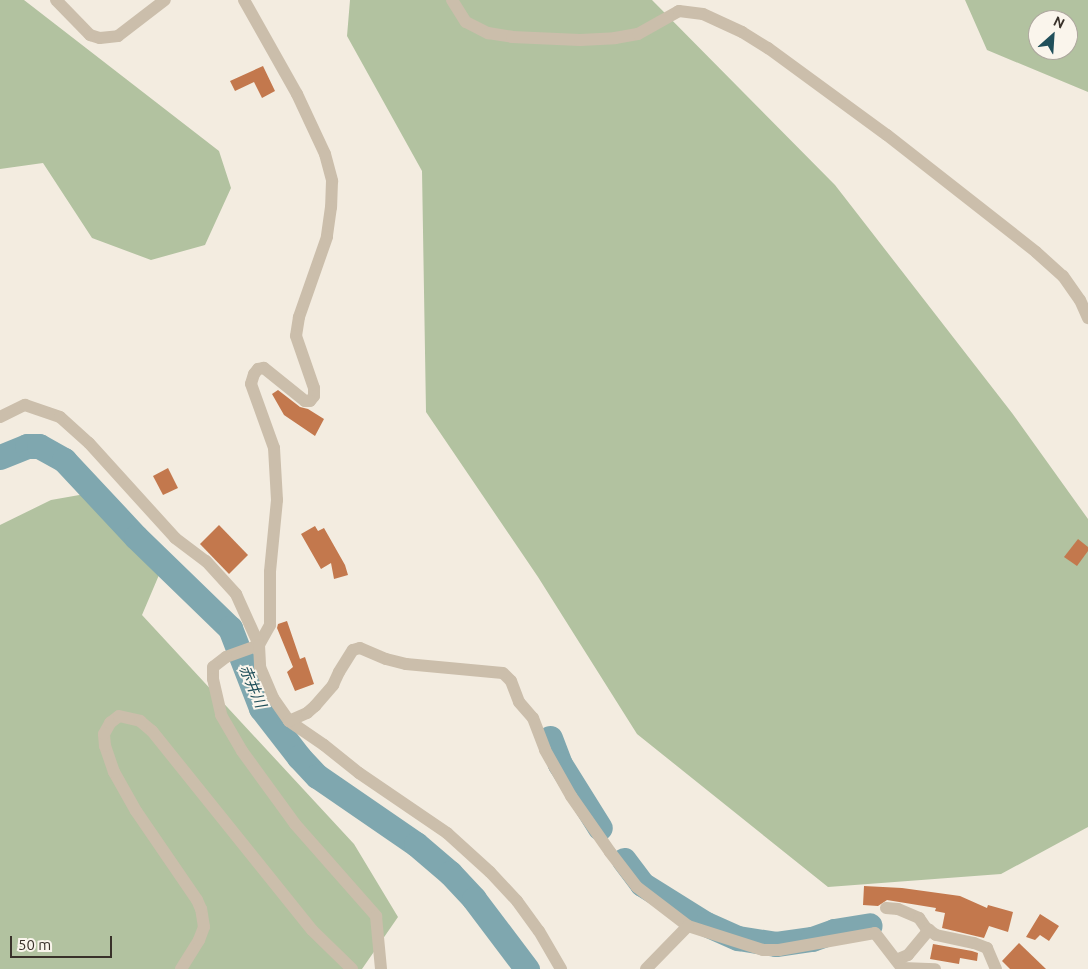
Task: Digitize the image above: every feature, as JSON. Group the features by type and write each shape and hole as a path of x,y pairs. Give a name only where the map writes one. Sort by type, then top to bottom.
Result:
{"street":[{"path":"56,0 90,35 100,38 118,36 165,0"},
{"path":"244,0 307,116 325,154 332,181 327,237 299,317 296,336 314,388 314,396 310,401 306,401 264,368 258,369 254,374 251,384 274,448 277,500 270,572 270,624 255,646 226,657 212,667 221,715 242,751 295,824 376,916 381,969"},
{"path":"452,0 466,22 488,33 512,37 580,40 615,38 638,34 679,11 703,14 742,32 768,48 886,135 1036,252 1063,276 1080,300 1088,318"},
{"path":"0,417 25,405 60,417 89,443 176,538 206,561 236,594 255,646 260,667 274,698 289,721 324,744 359,773 447,833 490,872 517,901 533,923 560,969"},
{"path":"289,721 307,713 315,706 334,685 339,672 353,650 360,648 386,659 406,664 502,673 511,681 520,702 533,718 545,750 571,796 610,852 637,887 688,926 763,950 780,950 875,933 902,968 935,969"},
{"path":"182,969 200,940 204,927 200,910 197,900 136,811 114,772 105,746 104,734 110,724 119,716 140,721 152,731 312,930 352,969"},
{"path":"886,908 898,909 919,918 936,935 974,942 987,948 996,969"},
{"path":"646,969 688,926"},
{"path":"896,960 908,955 929,930"}],"green space":[{"path":"0,0 24,0 219,151 231,188 205,245 151,260 92,238 43,163 0,169"},
{"path":"350,0 652,0 835,185 1012,413 1088,519 1088,827 1001,874 828,887 637,734 538,577 426,412 422,171 347,36"},
{"path":"965,0 1088,0 1088,92 987,50"},
{"path":"85,494 159,575 142,615 354,844 398,917 362,969 0,969 0,525 51,500"}],"building":[{"path":"263,66 275,91 262,98 254,82 235,91 230,81"},
{"path":"278,390 300,407 308,409 324,419 315,436 284,415 272,394"},
{"path":"168,468 178,488 163,495 153,476"},
{"path":"219,525 248,555 229,574 200,544"},
{"path":"315,526 318,531 324,528 345,565 348,575 334,579 331,563 321,569 301,534"},
{"path":"1078,539 1088,547 1088,551 1077,566 1064,557"},
{"path":"287,621 300,659 305,657 314,684 295,691 287,672 293,667 277,628 278,624"},
{"path":"864,886 902,888 960,896 987,908 988,905 1013,912 1008,932 989,926 984,938 942,928 945,913 935,911 936,908 887,900 878,906 863,905"},
{"path":"1040,914 1059,926 1049,941 1040,935 1035,940 1026,937"},
{"path":"1019,943 1046,969 1010,969 1002,961"},
{"path":"933,944 978,953 977,961 960,958 959,964 930,959"}],"waterway":[{"name":"赤井川","path":"0,457 27,446 39,446 64,460 136,537 230,628 261,708 299,757 317,776 416,844 450,873 474,899 527,969"},
{"path":"550,738 560,764 600,828"},
{"path":"624,860 642,884 706,924 738,938 776,944 812,939 834,931 870,925"}]}
